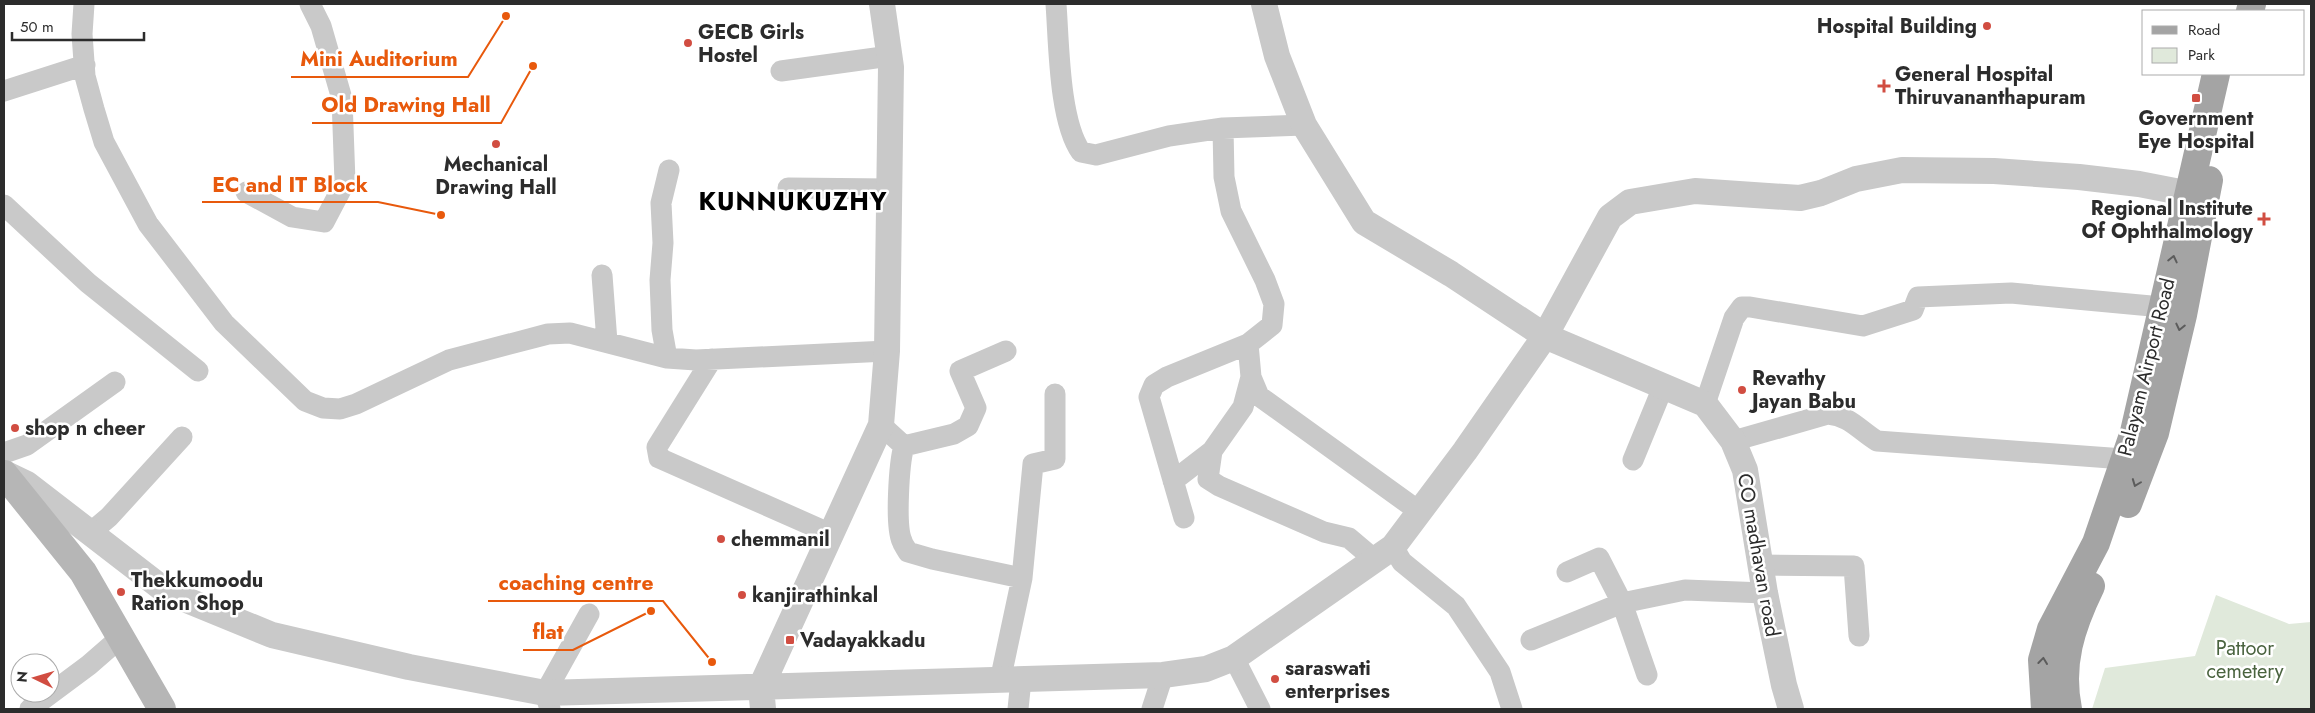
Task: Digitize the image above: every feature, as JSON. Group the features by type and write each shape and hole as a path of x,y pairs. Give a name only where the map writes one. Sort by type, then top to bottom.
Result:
{"main road":[{"name":"Palayam Airport Road","path":"2068,709 2064,668 2069,644 2081,608 2111,546 2155,433 2183,316 2197,195 2216,75"},
{"name":"Palayam Airport Road","path":"2045,709 2042,660 2050,629 2096,543 2134,432 2157,338 2162,307 2234,75"},
{"path":"4,473 83,572 162,709"}],"street":[{"path":"84,4 82,34 85,65 88,85 104,142 148,224 224,323 305,401 323,408 340,409 356,404 449,360 548,334 570,333 667,358 712,359 887,351"},
{"path":"246,192 292,217 324,222 345,182 342,98 321,26 310,4"},
{"path":"762,698 831,534 881,425 887,351 890,189 890,56 882,4"},
{"path":"1056,4 1067,122 1074,142 1081,152 1096,156 1169,136 1223,128 1304,125"},
{"path":"1264,4 1277,56 1304,125 1364,222 1451,274 1544,336 1663,388 1705,404 1734,318 1742,307 1750,306 1863,326 1913,310 1918,297 2010,293 2162,307"},
{"path":"781,71 890,56"},
{"path":"4,91 85,65"},
{"path":"1184,518 1149,398 1154,385 1167,376 1248,344 1272,326 1274,304 1266,280 1231,211 1224,177 1223,128"},
{"path":"667,358 661,321 660,280 663,243 661,203 669,170"},
{"path":"4,473 27,484 167,592 272,635 548,701 762,698 1010,680 1162,675 1206,668 1234,658 1384,554 1420,512 1544,336 1610,217 1630,202 1695,191 1800,198 1821,193 1856,179 1902,170 2079,176 2197,195"},
{"path":"788,188 890,189"},
{"path":"4,205 88,283 198,371"},
{"path":"602,275 607,342"},
{"path":"1248,344 1251,378 1259,396 1420,512"},
{"path":"904,446 954,434 968,426 976,408 960,371 1006,351"},
{"path":"712,359 656,447 659,458 831,534"},
{"path":"1173,481 1212,451 1243,407 1251,378"},
{"path":"4,453 27,445 115,382"},
{"path":"1633,460 1663,388"},
{"path":"1018,709 1010,680 1033,464 1055,459 1055,394"},
{"name":"CO madhavan road","path":"1705,404 1733,441 1746,470 1765,593 1791,709"},
{"path":"1733,441 1828,414 1850,420 1877,441 2124,458"},
{"path":"881,425 904,446"},
{"path":"90,532 109,517 182,437"},
{"path":"904,446 900,458 899,527 901,541 908,552 1022,578"},
{"path":"1212,451 1208,479 1219,486 1324,532 1349,538 1402,562 1456,606 1500,672 1512,709"},
{"path":"1567,572 1598,558 1622,603 1647,675"},
{"path":"1760,565 1854,566 1859,636"},
{"path":"1531,640 1622,603 1685,590 1765,593"},
{"path":"548,701 589,614"},
{"path":"32,709 89,666 120,638"},
{"path":"1234,658 1260,709"},
{"path":"1152,709 1162,675"}],"green space":[{"name":"Pattoor cemetery","path":"2216,595 2289,624 2311,622 2311,709 2092,709 2105,668 2195,656"}],"place":[{"name":"Mini Auditorium","path":"506,16"},
{"name":"Hospital Building","path":"1987,26"},
{"name":"GECB Girls Hostel","path":"688,43"},
{"name":"Old Drawing Hall","path":"533,66"},
{"name":"General Hospital Thiruvananthapuram","path":"1884,86"},
{"name":"Government Eye Hospital","path":"2196,98"},
{"name":"Mechanical Drawing Hall","path":"496,144"},
{"name":"EC and IT Block","path":"441,215"},
{"name":"Regional Institute Of Ophthalmology","path":"2264,219"},
{"name":"Revathy Jayan Babu","path":"1742,390"},
{"name":"shop n cheer","path":"15,428"},
{"name":"chemmanil","path":"721,539"},
{"name":"Thekkumoodu Ration Shop","path":"121,592"},
{"name":"kanjirathinkal","path":"742,595"},
{"name":"flat","path":"651,611"},
{"name":"Vadayakkadu","path":"790,640"},
{"name":"coaching centre","path":"712,662"},
{"name":"saraswati enterprises","path":"1275,679"}],"district":[{"name":"KUNNUKUZHY","path":"793,201"}]}
